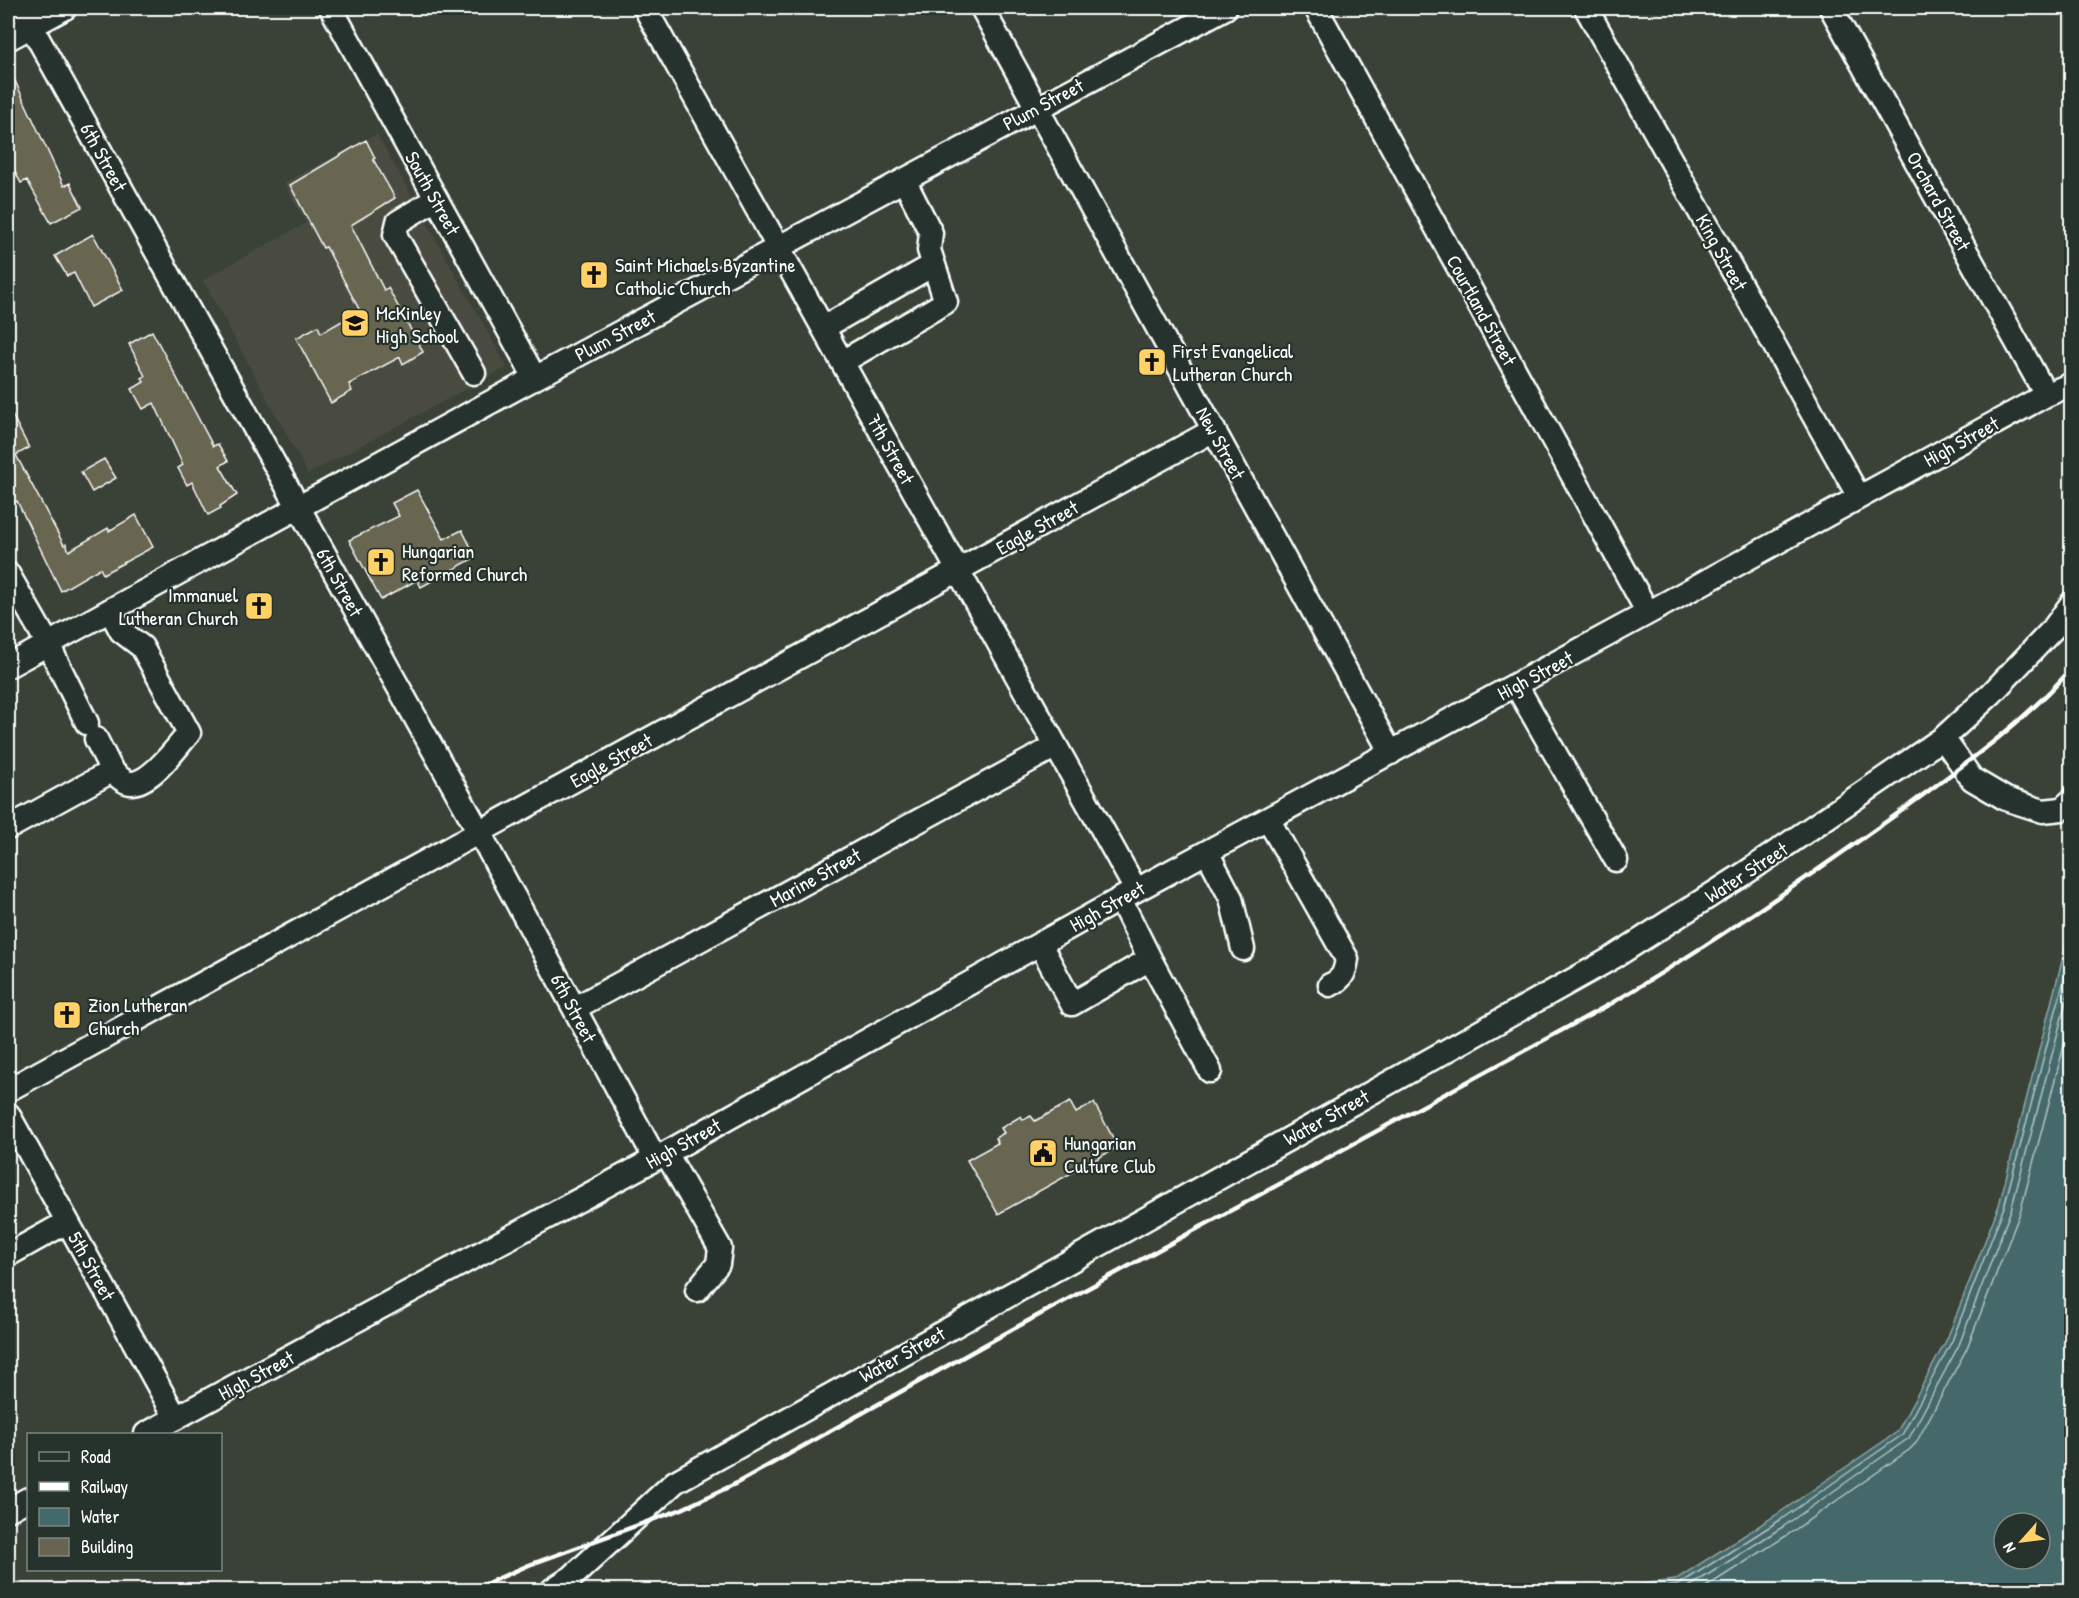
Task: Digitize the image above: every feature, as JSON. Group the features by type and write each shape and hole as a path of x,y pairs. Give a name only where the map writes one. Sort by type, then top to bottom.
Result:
{"street":[{"path":"8,39 27,17 65,8"},
{"name":"South Street","path":"331,8 535,378"},
{"name":"7th Street","path":"645,8 1056,746 1128,895 1150,959 1210,1071"},
{"name":"New Street","path":"982,8 1391,753"},
{"name":"Plum Street","path":"8,666 535,378 1225,8"},
{"name":"Courtland Street","path":"1316,8 1648,614"},
{"name":"King Street","path":"1586,8 1859,497"},
{"name":"Orchard Street","path":"1832,8 2046,395"},
{"name":"6th Street","path":"27,17 575,1008 660,1155 720,1248 718,1264 697,1290"},
{"path":"842,362 946,302 929,250 931,233 904,180"},
{"path":"436,199 398,222 395,235 474,373"},
{"path":"823,328 933,265"},
{"name":"High Street","path":"148,1433 660,1155 1128,895 1648,614 2046,395 2072,384"},
{"name":"Eagle Street","path":"8,1090 1214,430"},
{"path":"8,573 48,644 112,771 122,780 131,783 142,781 166,760 189,733 142,647 122,632 110,610"},
{"name":"Water Street","path":"552,1590 572,1577 675,1482 1614,957 1744,874 1943,738 1992,693 2053,628 2072,603"},
{"path":"1516,685 1616,861"},
{"path":"1943,738 1972,779 2006,799 2043,811 2062,809 2072,800"},
{"name":"Marine Street","path":"575,1008 1056,746"},
{"path":"8,828 112,771"},
{"path":"1268,819 1347,959 1345,972 1340,981 1330,985"},
{"path":"1207,852 1231,898 1243,949"},
{"path":"1040,944 1072,1004 1150,959"},
{"name":"5th Street","path":"8,1114 176,1418"},
{"path":"8,1255 67,1222"},
{"path":"8,1510 27,1500"}],"shaded area":[{"name":"McKinley High School","path":"377,134 507,367 308,474 203,280 306,223 284,183"}],"water":[{"path":"2071,926 2071,1590 1591,1590 1675,1580 1776,1515 1897,1432 1947,1339 1999,1205"}],"building":[{"path":"8,66 64,186 70,183 82,207 51,223 27,180 21,183 8,159"},
{"name":"McKinley High School","path":"366,140 375,158 373,159 395,198 351,225 384,290 388,288 423,352 403,364 400,357 349,384 352,391 331,403 296,338 318,326 321,333 360,311 290,185"},
{"path":"93,234 123,290 91,307 74,273 67,276 55,256"},
{"path":"152,331 213,446 218,444 228,461 220,466 237,495 208,515 192,482 187,485 178,468 183,465 154,403 143,409 132,389 144,382 142,378 145,376 129,344"},
{"path":"8,407 29,448 16,455 69,551 108,528 109,531 136,515 153,547 103,574 100,568 61,591 17,501 13,503 8,493"},
{"path":"104,459 116,478 92,492 81,472"},
{"path":"417,490 444,539 462,530 476,557 421,587 417,580 381,600 349,540 399,516 392,503"},
{"name":"Hungarian Culture Club","path":"1070,1102 1076,1113 1094,1103 1118,1147 998,1214 967,1160 998,1143 995,1138 1004,1133 1001,1128 1021,1116 1023,1120 1031,1116 1035,1121"}],"railway":[{"path":"472,1590 529,1565 682,1509 735,1484 1015,1328 1612,1003 1756,912 1897,814 2010,728 2072,668"}],"place":[{"name":"Saint Michaels Byzantine Catholic Church","path":"594,275"},
{"name":"McKinley High School","path":"355,323"},
{"name":"First Evangelical Lutheran Church","path":"1152,362"},
{"name":"Hungarian Reformed Church","path":"381,562"},
{"name":"Immanuel Lutheran Church","path":"259,606"},
{"name":"Zion Lutheran Church","path":"67,1015"},
{"name":"Hungarian Culture Club","path":"1043,1153"}]}
